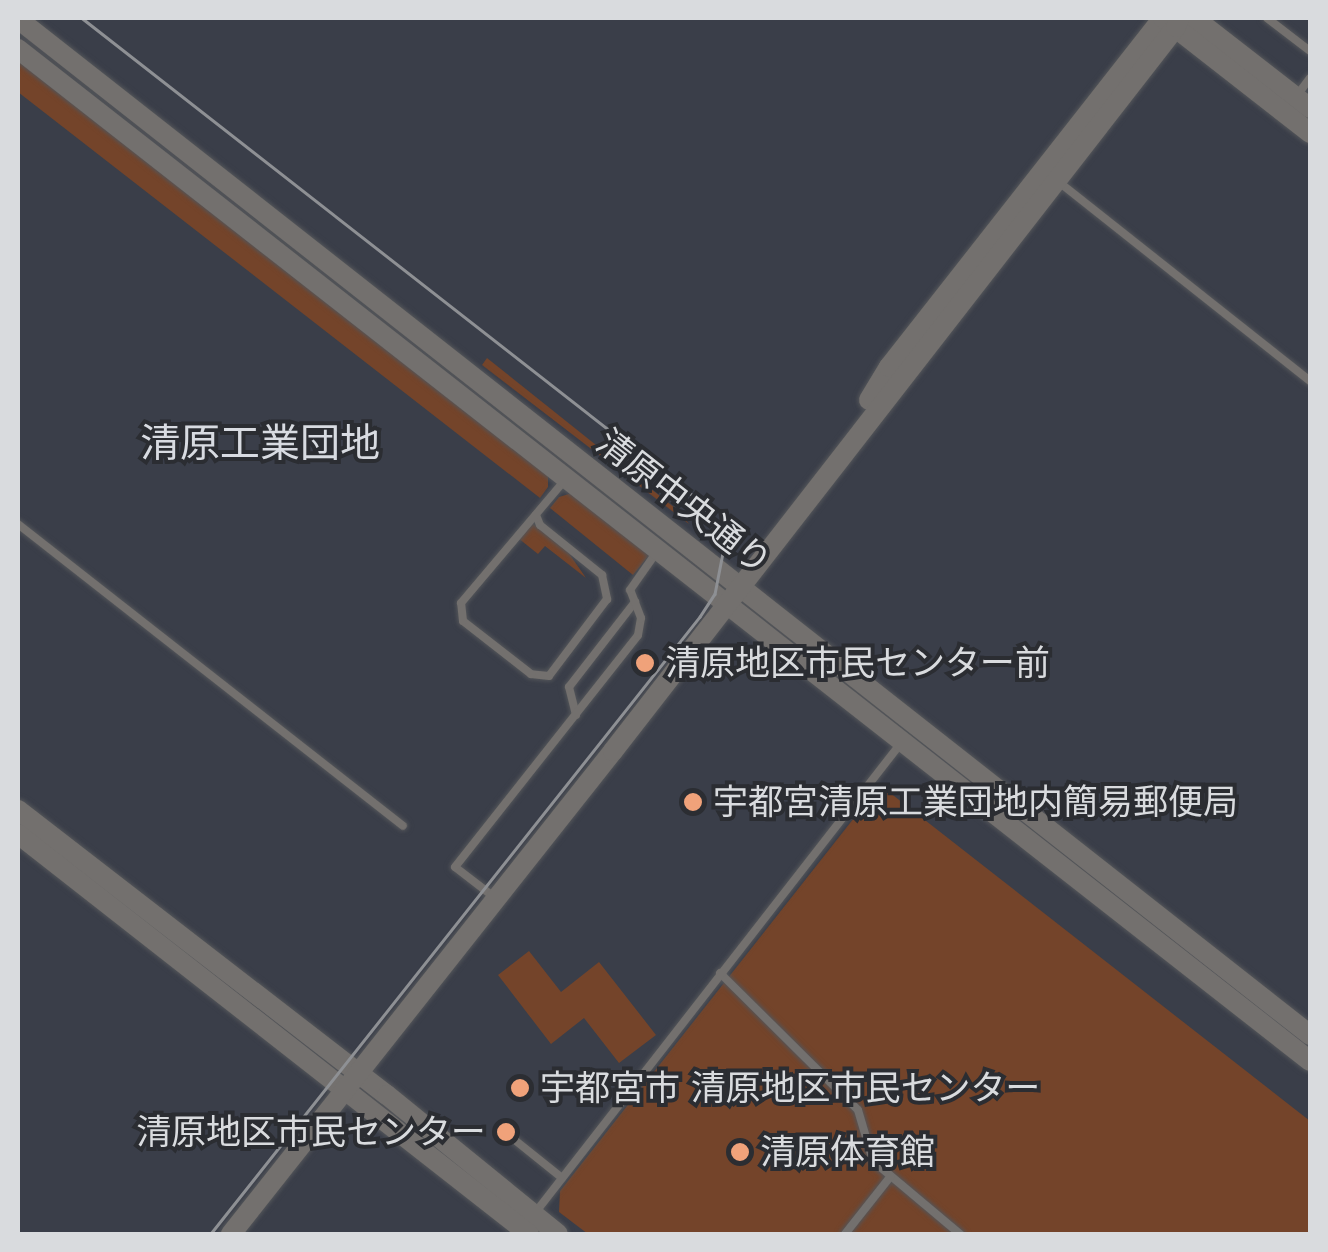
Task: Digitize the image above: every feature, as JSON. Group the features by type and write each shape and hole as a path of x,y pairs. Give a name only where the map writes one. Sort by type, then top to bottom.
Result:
{"street":[{"name":"清原中央通り","path":"18,19 733,595 1310,1035"},
{"path":"825,475 889,367 1178,20"},
{"path":"1178,20 1303,103"},
{"path":"1178,20 1310,133"},
{"path":"231,1234 1178,20"},
{"name":"清原中央通り","path":"18,49 658,550 733,595"},
{"name":"清原中央通り","path":"910,731 1310,1061"},
{"path":"18,810 358,1072 529,1226"},
{"path":"18,834 344,1091 529,1226 558,1234"}],"lane":[{"path":"1267,18 1310,51"},
{"path":"1303,103 1310,78"},
{"path":"1056,180 1310,381"},
{"path":"536,515 540,525 600,572 607,599 548,676 532,674 463,621 461,603 529,517 536,515 566,478"},
{"path":"18,524 403,826"},
{"path":"494,898 455,867 638,634 641,618 631,586 658,550"},
{"path":"576,716 569,687 634,602"},
{"path":"529,1226 562,1178 910,731"},
{"path":"720,974 858,1110 873,1162 960,1234"},
{"path":"516,1141 562,1178"},
{"path":"845,1234 890,1178"}],"shaded area":[{"path":"18,18 1310,18 1310,1234 18,1234"},
{"path":"18,61 548,475 548,487 540,498 18,92"},
{"path":"487,358 680,512 689,524 482,365"},
{"path":"572,493 650,554 633,575 550,508 559,497"},
{"path":"531,522 568,552 586,578 545,546 538,554 518,538"},
{"path":"880,785 1310,1121 1310,1234 588,1234 559,1212 560,1191"},
{"path":"529,951 561,992 599,962 656,1035 619,1063 584,1018 551,1044 498,975"}],"tram line":[{"path":"82,18 691,494 713,521 723,553 715,594 700,617 211,1234"}],"place":[{"name":"清原地区市民センター前","path":"645,663"},
{"name":"宇都宮清原工業団地内簡易郵便局","path":"693,802"},
{"name":"宇都宮市 清原地区市民センター","path":"520,1088"},
{"name":"清原地区市民センター","path":"506,1132"},
{"name":"清原体育館","path":"740,1152"}],"district":[{"name":"清原工業団地","path":"260,443"}]}
